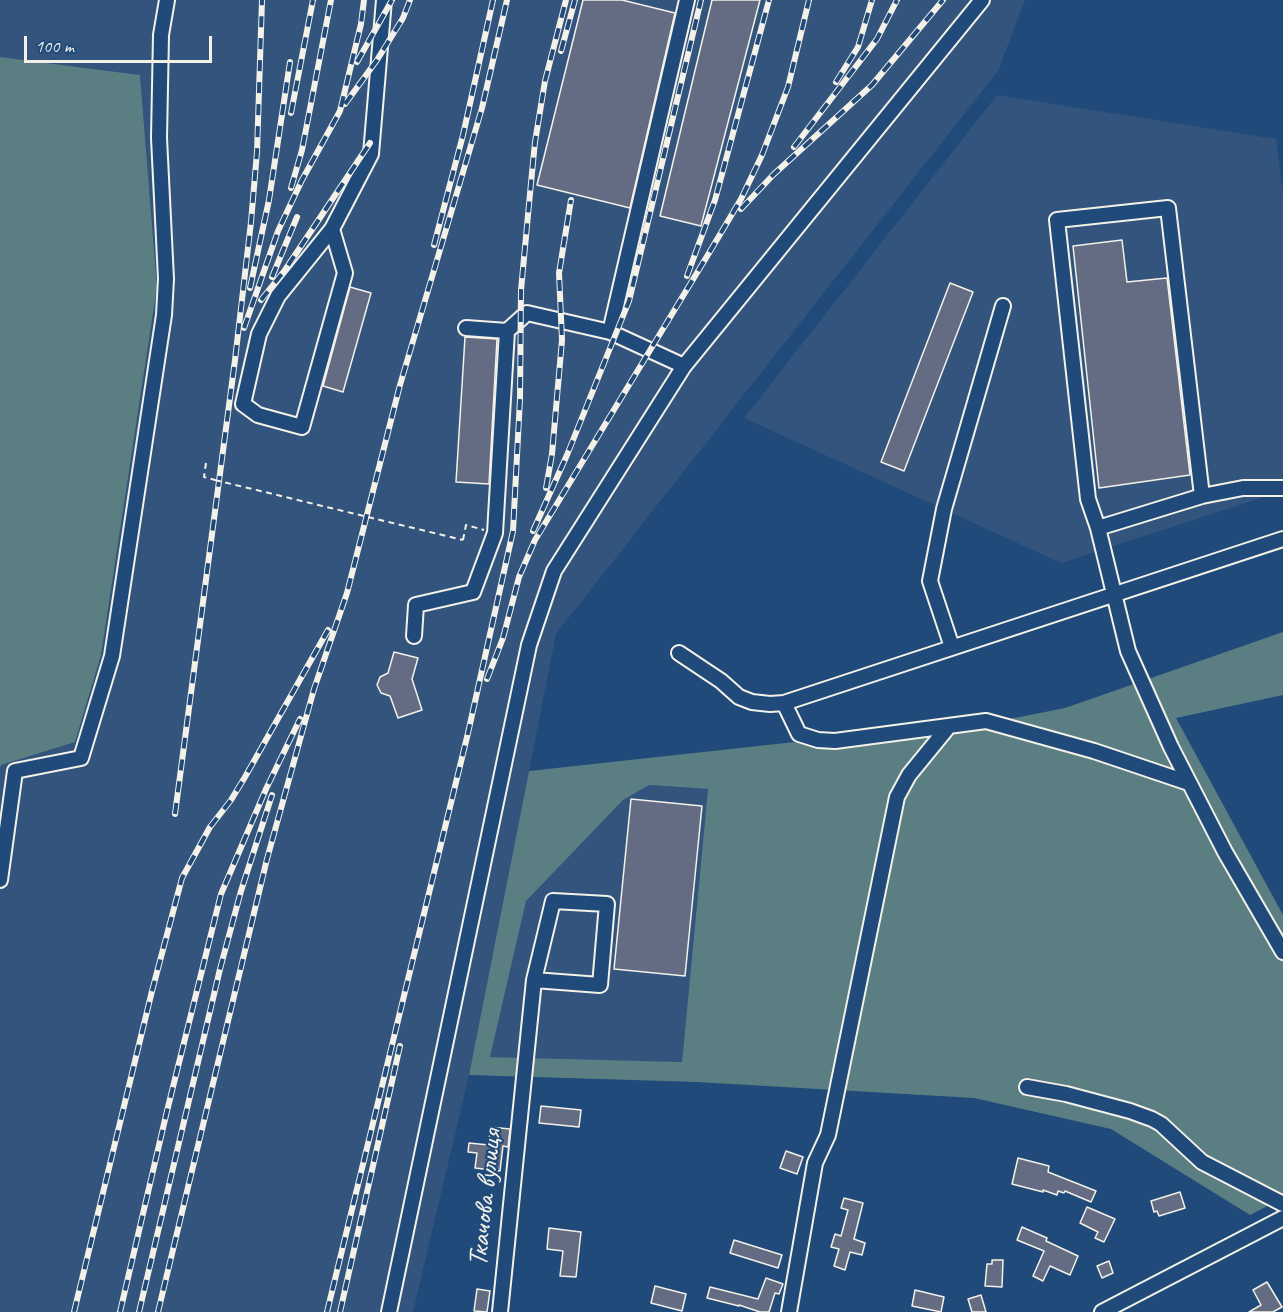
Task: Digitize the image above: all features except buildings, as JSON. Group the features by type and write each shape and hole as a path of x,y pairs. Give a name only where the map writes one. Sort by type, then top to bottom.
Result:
{"street":[{"path":"0,880 15,771 81,758 112,656 164,315 166,279 159,138 161,35 167,0"},
{"path":"332,229 345,273 302,427 258,415 243,404 259,334 278,296 332,229 371,154 384,0"},
{"path":"610,332 687,0"},
{"path":"390,1312 529,645 554,571 684,366 982,0"},
{"path":"1202,496 1168,208 1057,220 1088,499 1098,528 1128,651 1189,783 1225,852 1283,952"},
{"path":"952,647 930,580 944,509 1003,306"},
{"path":"466,328 507,331 528,313 610,332 684,366"},
{"path":"414,636 416,606 473,592 495,533 507,331"},
{"path":"1098,528 1202,496 1243,488 1283,488"},
{"path":"679,653 722,681 739,697 752,702 784,703 1283,539"},
{"path":"784,703 799,734 818,740 835,741 986,722 1094,751 1189,783"},
{"path":"789,1312 815,1163 828,1135 897,797 909,775 949,726"},
{"name":"Ткачова вулиця","path":"500,1312 534,980 552,901 607,904 600,985 534,980"},
{"path":"1027,1087 1076,1097 1152,1119 1166,1128 1202,1162 1283,1204"},
{"path":"1102,1312 1283,1218"}],"path":[{"path":"206,463 204,477 463,540 466,525 495,533"}],"shaded area":[{"path":"0,0 1025,0 998,71 556,634 469,1075 413,1312 0,1312 0,765 75,741 101,655 157,287 140,75 0,57"},
{"path":"997,95 1276,139 1283,195 1283,491 1061,563 744,418"},
{"path":"649,785 708,789 682,1062 489,1057 525,901 623,800"}],"green space":[{"path":"0,57 140,75 157,287 101,655 75,742 1,765 0,768"},
{"path":"1283,632 1283,695 1176,718 1283,915 1283,1198 1250,1215 1111,1129 974,1098 697,1082 469,1075 529,771 1015,718 1065,708","holes":["649,785 708,789 682,1062 490,1057 526,901 623,800"]}],"railway":[{"path":"175,814 251,222 257,152 262,0"},
{"path":"291,113 313,0"},
{"path":"291,188 302,150 331,0"},
{"path":"244,328 278,231 302,180 340,111 361,24 364,0"},
{"path":"357,62 392,0"},
{"path":"345,104 377,60 403,18 410,0"},
{"path":"434,245 463,135 493,0"},
{"path":"158,1312 267,859 314,689 347,593 400,385 482,108 507,0"},
{"path":"327,1312 468,733 513,531 520,399 521,290 535,142 545,81 566,0"},
{"path":"561,51 575,0"},
{"path":"533,531 567,455 629,301 701,0"},
{"path":"687,276 715,200 769,0"},
{"path":"487,679 503,638 519,577 535,540 741,199 762,155 788,87 809,0"},
{"path":"836,82 858,47 872,0"},
{"path":"794,147 877,39 897,0"},
{"path":"741,209 774,174 872,85 943,0"},
{"path":"250,288 269,200 290,62"},
{"path":"261,300 285,270 370,143"},
{"path":"546,488 552,454 562,340 559,273 571,200"},
{"path":"272,277 297,217"},
{"path":"74,1312 152,991 182,878 210,827 245,777 328,630"},
{"path":"120,1312 221,894 266,789 300,719"},
{"path":"139,1312 220,969 241,891 272,795"},
{"path":"340,1312 400,1046"}]}
